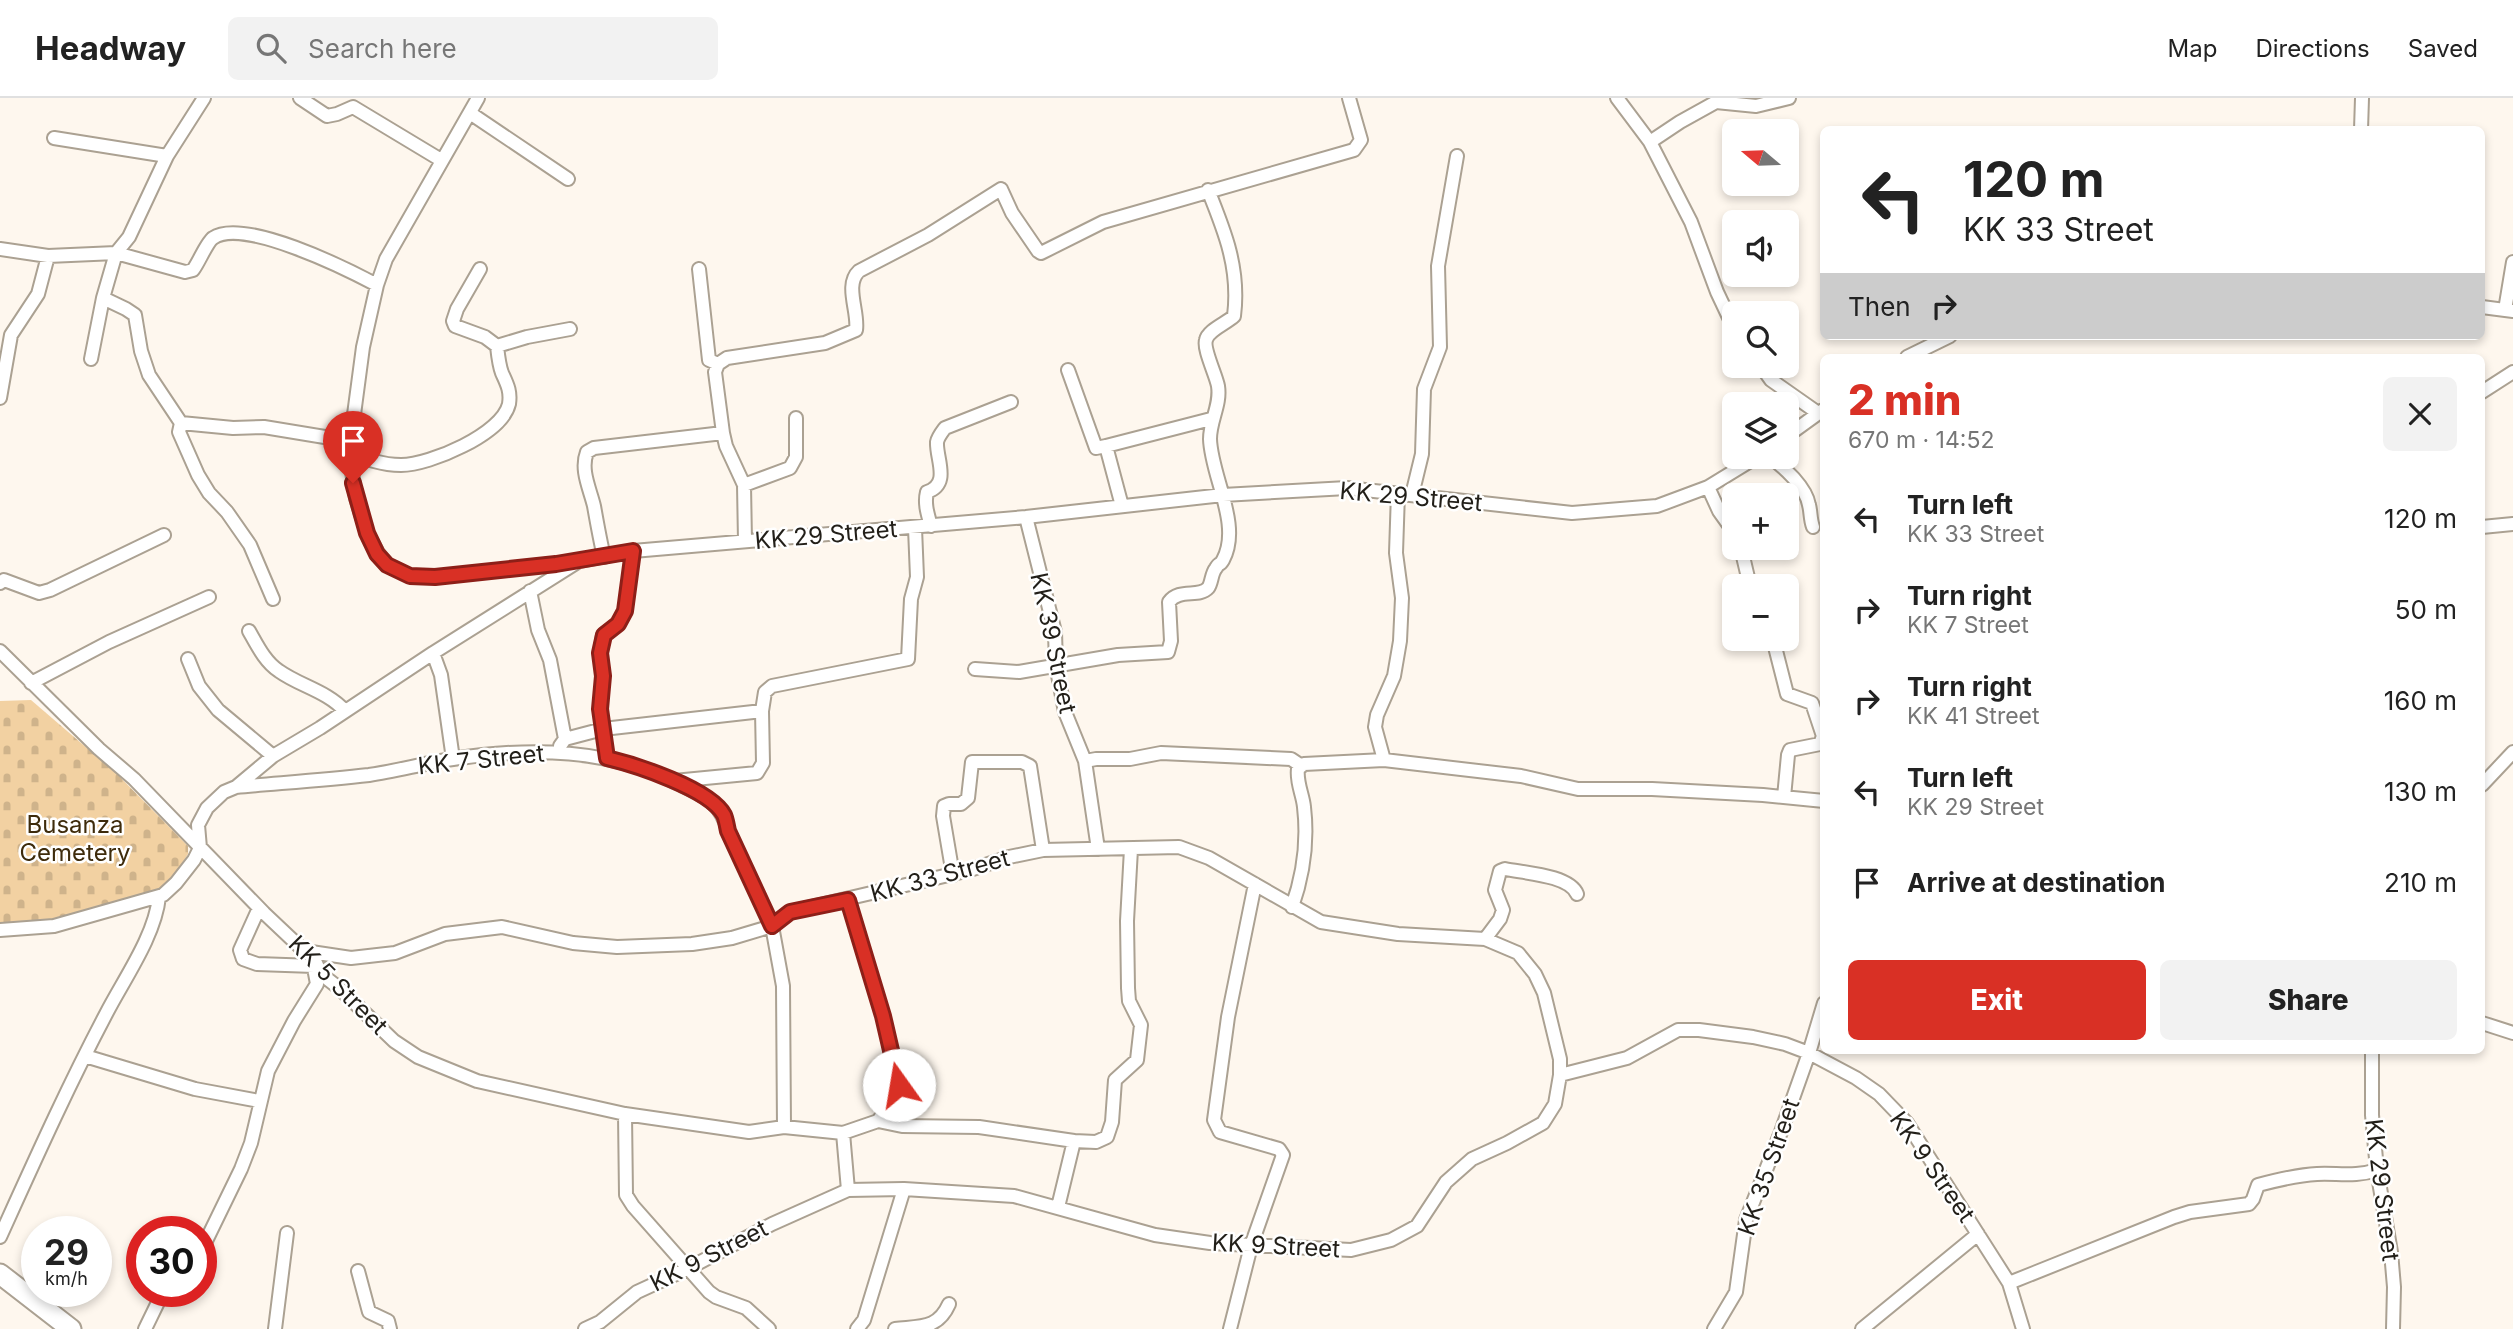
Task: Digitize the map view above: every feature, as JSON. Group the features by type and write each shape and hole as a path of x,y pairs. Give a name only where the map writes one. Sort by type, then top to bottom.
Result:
{"main road":[{"path":"0,1274 71,1329"}],"street":[{"path":"91,359 103,298 116,253 129,237 167,156 204,98"},
{"path":"300,98 327,116 353,107 441,160"},
{"name":"KK 29 Street","path":"478,98 386,259 377,285 363,347 349,446 356,498 377,554 387,565 405,574 435,577 580,561 633,551 915,528 1223,495 1347,488 1572,513 1657,506 1708,487 1737,469"},
{"path":"745,541 744,485 726,446 716,372 718,364 727,358 825,343 856,330 857,312 852,287 854,276 859,271 928,235 1001,189 1012,214 1041,253 1103,222 1354,150 1361,140 1349,98"},
{"path":"1618,98 1650,142 1691,222 1722,303"},
{"path":"1650,142 1716,102 1756,106 1790,98"},
{"path":"2361,126 2362,98"},
{"path":"470,113 568,179"},
{"path":"54,138 167,156"},
{"path":"1412,495 1422,454 1424,390 1440,347 1438,266 1457,156"},
{"path":"975,669 1019,672 1118,655 1168,652 1171,641 1168,602 1172,597 1203,591 1208,587 1216,566 1222,563 1228,536 1223,495 1210,439 1212,419 1219,402 1219,387 1205,344 1206,338 1234,316 1235,306 1232,251 1208,190"},
{"path":"0,249 48,256 116,253 185,272 193,270 211,238 225,233 244,234 312,254 377,285"},
{"path":"0,398 10,335 35,302 48,256"},
{"path":"2485,307 2509,311 2513,262"},
{"path":"181,423 233,428 264,426 349,446 380,464 412,464 457,449 504,416 508,406 509,389 502,373 497,346 485,337 456,326 453,321 480,269"},
{"path":"699,269 709,360 718,364"},
{"path":"103,298 135,316 141,351 149,375 181,423 179,432 209,494 228,512 250,545 273,599"},
{"path":"497,346 570,329"},
{"path":"1913,354 1942,340"},
{"path":"1068,370 1096,448 1212,419"},
{"path":"2485,389 2513,372"},
{"path":"1769,378 1820,411"},
{"path":"931,526 926,497 940,482 937,440 940,435 945,428 1011,402"},
{"path":"1799,428 1820,413"},
{"path":"744,485 790,468 796,457 796,418"},
{"path":"604,556 593,502 586,485 587,452 594,448 723,432"},
{"path":"1106,446 1122,506"},
{"path":"1783,469 1793,478 1809,502 1813,527"},
{"path":"1708,487 1722,515"},
{"path":"1384,760 1375,727 1377,715 1394,676 1400,641 1402,598 1396,553 1398,493"},
{"name":"KK 39 Street","path":"1026,517 1055,632 1056,665 1065,712 1085,761 1098,849"},
{"path":"2485,527 2513,524"},
{"path":"674,781 757,773 763,763 762,711 765,692 772,686 908,659 911,599 917,577 915,528"},
{"path":"0,583 4,580 39,593 50,590 164,535"},
{"path":"607,758 600,709 603,676 600,653 604,635 618,624 625,611 633,551"},
{"path":"0,930 54,926 159,897 176,883 194,860 200,848 198,825 207,808 224,792 236,787 273,756 580,561"},
{"path":"530,591 538,629 550,660 565,739"},
{"path":"31,682 109,642 209,597"},
{"path":"249,631 267,660 278,671 332,699 345,711"},
{"name":"KK 5 Street","path":"0,651 99,749 134,779 312,959 321,974 340,988 394,1041 418,1056 477,1081 625,1114 750,1132 784,1127 843,1133"},
{"path":"1776,651 1787,694 1812,703 1820,728"},
{"path":"433,653 441,675 453,759"},
{"path":"188,659 199,686 218,709 273,756"},
{"path":"555,752 565,739 603,729 762,711"},
{"path":"1784,797 1787,755 1790,750 1820,744"},
{"name":"KK 7 Street","path":"236,787 370,775 453,759 502,753 555,752 627,763 674,781 705,797 724,815 728,831 772,926 783,986 784,1127"},
{"path":"2485,782 2513,752"},
{"path":"1085,761 1130,760 1161,753 1291,759 1300,765 1384,760 1521,776 1578,789 1652,789 1820,802"},
{"path":"953,874 943,816 944,806 961,804 968,798 972,762 1022,762 1030,766 1043,850"},
{"path":"1292,907 1302,879 1304,807 1297,775 1300,765"},
{"name":"KK 33 Street","path":"259,908 240,950 243,959 257,964 395,953 445,934 502,927 573,943 617,947 692,944 732,938 772,926 790,912 848,900 1043,850 1179,847 1209,858 1321,922 1398,934 1485,939 1518,953 1535,974 1544,993 1560,1059 1560,1075"},
{"path":"848,1190 843,1133 878,1121 902,1126 979,1127 1074,1141 1096,1142 1107,1137 1112,1122 1115,1080 1137,1060 1142,1025 1129,1001 1128,988 1127,921 1131,849"},
{"path":"1485,939 1500,919 1503,910 1495,890 1500,871 1505,869 1556,879 1568,883 1577,894"},
{"path":"1230,1329 1251,1246 1283,1155 1282,1151 1220,1132 1214,1120 1228,1017 1255,884"},
{"path":"0,1237 85,1056 135,961 158,911 159,897"},
{"path":"848,900 883,1016 899,1085 895,1097 878,1121"},
{"path":"217,1218 251,1143 268,1071 317,984 312,959"},
{"name":"KK 35 Street","path":"1714,1329 1736,1292 1746,1220 1781,1132 1820,1016"},
{"path":"2485,1024 2513,1033"},
{"name":"KK 9 Street","path":"585,1329 600,1322 637,1292 690,1268 772,1224 848,1190 904,1189 1014,1196 1155,1235 1210,1243 1351,1250 1391,1240 1417,1226 1446,1182 1472,1159 1543,1123 1555,1104 1560,1075 1627,1058 1678,1030 1753,1037 1785,1044 1809,1053 1856,1078 1879,1094 1907,1122 2009,1283 2023,1329"},
{"name":"KK 29 Street","path":"2372,1054 2372,1115 2377,1170 2391,1251 2393,1329"},
{"path":"85,1056 195,1089 259,1101"},
{"path":"625,1114 626,1195 633,1206 709,1292 746,1308 769,1329"},
{"path":"1058,1207 1074,1141"},
{"path":"2009,1283 2174,1217 2190,1212 2249,1204 2258,1185 2295,1176 2353,1176 2377,1170"},
{"path":"857,1329 864,1320 904,1189"},
{"path":"275,1329 287,1233"},
{"path":"1863,1329 1978,1234"},
{"path":"358,1271 369,1312 388,1321 390,1329"},
{"path":"894,1329 937,1323 944,1317 949,1304"},
{"path":"145,1329 156,1307"}],"green space":[{"name":"Busanza Cemetery","path":"31,700 116,773 188,846 188,854 169,885 151,894 49,923 0,924 0,701"}],"route":[{"path":"353,483 367,533 377,554 387,565 410,576 435,577 556,564 633,551 625,611 618,624 604,635 600,653 603,676 600,709 607,758 674,781 705,797 724,815 728,831 772,926 790,912 848,900 883,1016 899,1085"}]}
